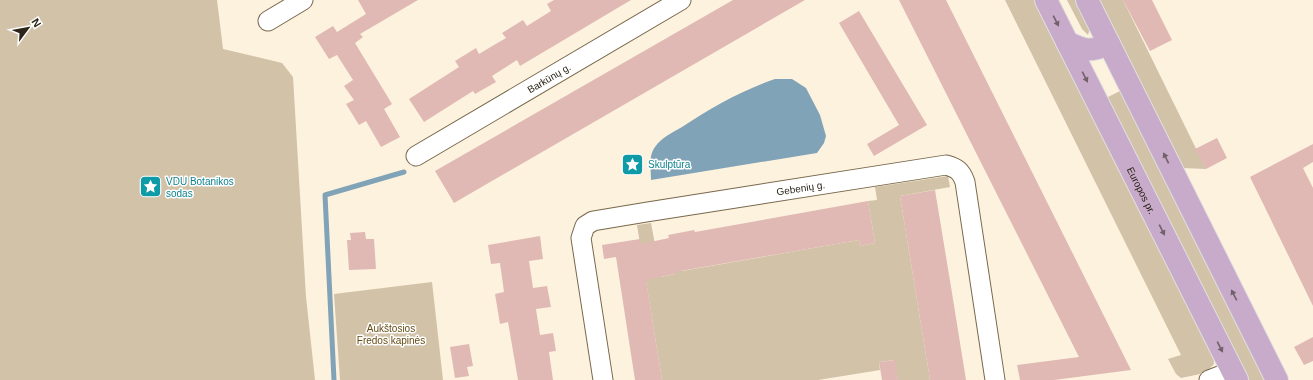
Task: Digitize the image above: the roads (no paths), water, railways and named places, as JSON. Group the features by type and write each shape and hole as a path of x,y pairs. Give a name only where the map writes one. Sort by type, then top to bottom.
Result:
{"main road":[{"name":"Europos pr.","path":"1046,0 1234,375"},
{"path":"1087,0 1277,380"},
{"path":"1067,42 1080,49 1095,50 1109,44"}],"street":[{"path":"268,21 304,0"},
{"name":"Barkūnų g.","path":"416,156 681,0"},
{"name":"Gebenių g.","path":"603,380 581,238 585,226 592,222 646,212 946,165 956,167 962,172 965,182 995,380"},
{"path":"1209,380 1234,375"}],"water":[{"path":"775,79 792,79 806,88 820,115 826,136 824,143 817,153 651,180 651,155 655,147 664,138 727,100 751,88"}],"waterway":[{"path":"334,380 325,195 404,172"}],"place":[{"name":"Skulptūra","path":"633,164"},
{"name":"VDU Botanikos sodas","path":"150,187"}],"park label":[{"name":"Aukštosios Fredos kapinės","path":"391,334"}]}
